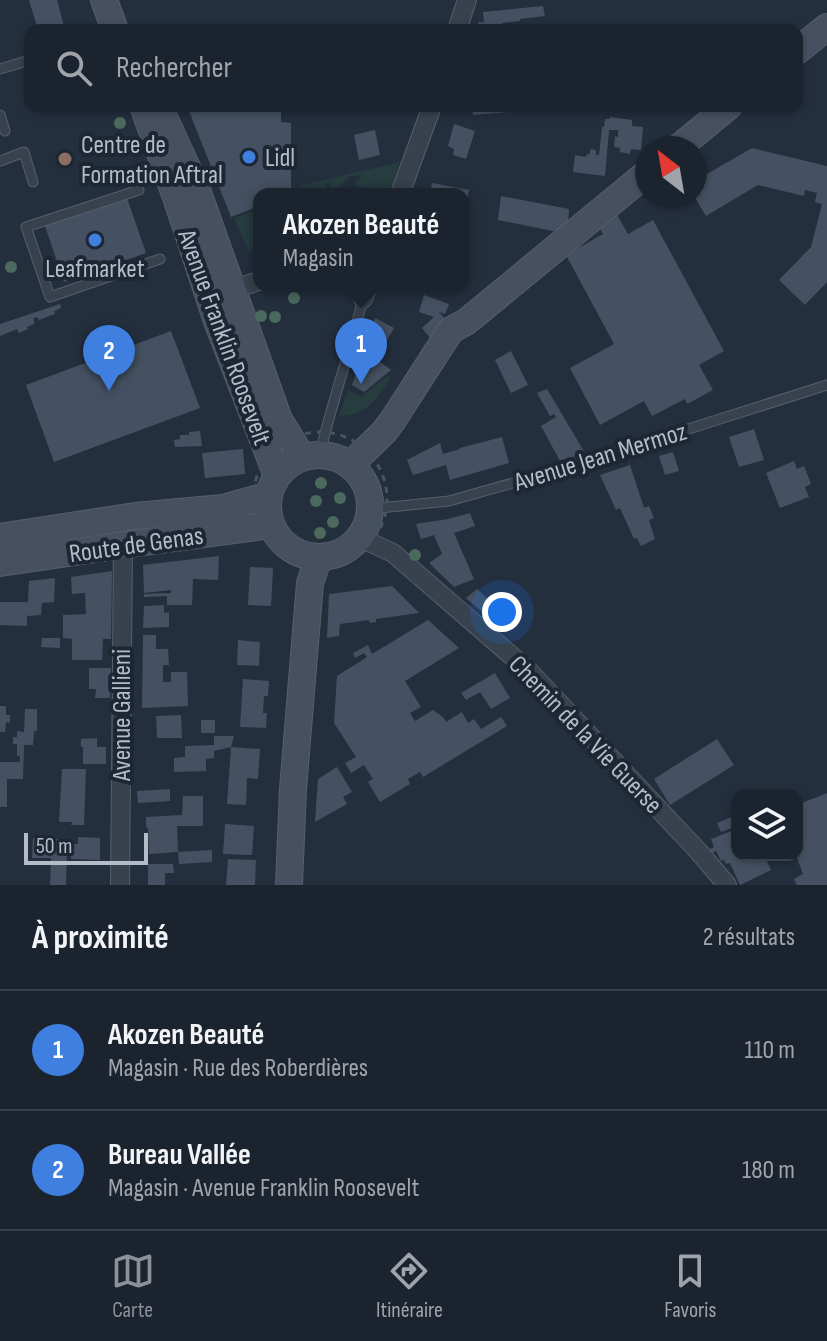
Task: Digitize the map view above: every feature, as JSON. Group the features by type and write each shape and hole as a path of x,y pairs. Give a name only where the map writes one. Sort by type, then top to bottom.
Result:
{"main road":[{"path":"803,46 827,27"},
{"name":"Avenue Franklin Roosevelt","path":"145,112 181,212 279,420 310,445"},
{"name":"Avenue Franklin Roosevelt","path":"162,112 196,187 266,482"},
{"path":"693,136 722,112"},
{"path":"364,464 337,458 310,445 266,482 268,510 264,526 306,558 333,555 365,539 367,523 378,508 369,493 364,464 451,330 466,322 635,183"},
{"name":"Route de Genas","path":"0,537 135,516 223,508 266,482"},
{"name":"Route de Genas","path":"0,563 264,526"},
{"path":"289,885 293,789 310,583 306,558"}],"street":[{"path":"459,24 467,0"},
{"path":"402,188 430,112"},
{"path":"220,293 253,283"},
{"name":"Chemin de la Vie Guerse","path":"365,539 393,553 528,670 727,885"},
{"name":"Avenue Gallieni","path":"120,885 123,545"}],"lane":[{"path":"0,69 24,62"},
{"path":"0,115 5,131"},
{"path":"0,161 24,152 33,182"},
{"path":"139,190 26,227 50,297 160,259"},
{"path":"310,445 365,293"},
{"name":"Avenue Jean Mermoz","path":"378,508 449,501 559,470 827,385"}],"path":[{"path":"355,441 364,464 380,468 387,488 378,508 379,527 365,539 361,550 325,566 276,551 266,542 266,482 310,445 355,441"}],"green space":[{"path":"400,162 392,188 364,188 354,184 359,175 349,177 338,188 332,188 328,182 326,188 301,188 302,185"},
{"path":"253,211 253,250 249,252 234,218"},
{"path":"387,376 391,377 370,405 357,413 339,416 348,390 361,397"}],"building":[{"path":"29,0 57,0 63,24 36,24"},
{"path":"543,6 545,16 502,24 478,24 484,22 483,12"},
{"name":"Lidl","path":"189,112 281,112 281,122 291,123 291,188 253,188 253,208 231,217"},
{"path":"473,112 511,112 473,115"},
{"path":"605,119 632,120 632,126 643,127 642,136 635,136 635,149 631,149 630,154 620,152 620,148 614,147 618,130 609,130 605,176 573,172 575,155 586,157 590,149 596,150 596,155 599,155 602,127"},
{"path":"454,124 475,131 466,159 453,155 454,149 448,146"},
{"path":"375,130 380,155 359,160 354,135"},
{"path":"752,148 827,166 827,282 805,305 779,280 811,247 822,204 815,202 817,193 805,190 804,196 758,185 706,216 701,208 707,208 707,174"},
{"path":"432,183 458,188 431,188"},
{"path":"501,196 569,209 568,224 558,232 498,220"},
{"name":"Leafmarket","path":"127,198 146,253 64,282 45,226"},
{"path":"616,213 628,234 653,220 724,351 699,365 713,390 687,404 685,399 652,416 644,401 600,425 570,368 614,344 566,255 603,234 599,227"},
{"path":"424,295 449,304 445,314 439,312 448,323 430,338 422,328 434,317 419,312"},
{"path":"60,304 61,308 54,311 55,314 39,320 34,318 34,324 28,329 19,333 17,329 0,336 0,324"},
{"path":"375,318 394,328 376,359 391,370 364,392 352,385"},
{"path":"171,331 200,408 54,462 26,385"},
{"path":"511,351 528,385 511,393 495,360"},
{"path":"547,389 585,453 560,461 541,426 556,417 554,414 550,416 537,393"},
{"path":"754,429 764,460 739,467 729,437"},
{"path":"200,431 202,446 175,447 174,440 180,439 180,435"},
{"path":"502,437 509,463 450,480 446,465 413,475 407,460 440,443 443,454"},
{"path":"243,449 245,474 205,478 202,453"},
{"path":"673,452 679,471 665,475 659,456"},
{"path":"794,461 797,469 804,466 811,484 805,487 809,497 780,508 766,473"},
{"path":"630,465 644,508 649,506 654,518 649,520 655,539 641,546 637,538 634,539 620,508 616,510 600,475"},
{"path":"470,513 475,526 454,533 474,579 454,587 429,563 442,554 434,535 421,539 416,524"},
{"path":"219,556 218,580 193,579 192,605 167,605 167,596 144,597 144,594 171,593 171,590 144,593 143,565"},
{"path":"250,567 273,568 271,606 248,605"},
{"path":"112,571 111,639 103,639 102,660 72,660 72,639 63,638 63,615 86,614 85,593 72,594 71,577"},
{"path":"55,578 54,602 42,603 41,615 27,616 27,626 0,625 0,602 28,602 29,581"},
{"path":"392,586 419,613 376,619 376,622 370,623 369,620 340,624 339,636 327,638 329,594"},
{"path":"477,589 512,621 503,630 466,598"},
{"path":"164,605 164,613 169,612 169,627 143,628 144,606"},
{"path":"428,620 459,648 405,681 421,707 410,713 415,721 433,710 446,722 462,712 468,723 474,719 481,729 501,717 507,726 423,777 420,772 408,779 410,784 380,802 368,782 373,779 364,765 351,773 345,763 356,757 334,723 337,676 367,657 364,653 355,658 353,653 368,645 372,654"},
{"path":"143,635 156,635 156,649 168,649 169,665 163,665 163,682 171,682 171,672 187,672 188,706 142,708"},
{"path":"42,638 60,638 60,648 41,647"},
{"path":"238,640 260,642 259,666 237,665"},
{"path":"89,668 111,668 110,698 95,698 96,689 89,689"},
{"path":"495,673 510,698 491,709 480,692 466,700 461,693"},
{"path":"243,679 269,681 268,696 264,696 266,728 240,727"},
{"path":"0,706 6,706 6,715 10,715 5,732 0,732"},
{"path":"25,709 37,709 37,731 34,731 33,745 24,745 23,779 7,779 7,807 0,807 0,762 20,762 13,737 17,737 17,731 24,732"},
{"path":"181,715 182,738 157,738 156,716"},
{"path":"201,720 215,720 215,733 201,733"},
{"path":"214,736 234,736 231,747 214,751 214,758 206,759 206,771 174,772 174,758 185,757 185,746 214,745"},
{"path":"97,738 97,747 106,747 106,764 83,764 81,739"},
{"path":"717,739 734,765 670,805 654,779"},
{"path":"231,747 260,749 258,779 247,778 246,805 227,804"},
{"path":"337,767 352,792 343,797 347,804 315,822 318,779"},
{"path":"62,769 86,769 84,825 59,822"},
{"path":"170,789 170,801 138,803 137,791"},
{"path":"827,793 827,885 797,885 794,879 803,874 798,861 803,861 803,803"},
{"path":"183,796 203,796 203,826 177,826 178,852 149,854 146,817 182,815"},
{"path":"731,817 731,828 721,832 717,823"},
{"path":"225,824 254,826 252,855 223,854"},
{"path":"731,831 731,861 767,861 771,870 740,885 730,863 721,861 716,851 712,853 710,849 714,847 711,839"},
{"path":"78,837 100,838 100,860 71,859 71,844 78,844"},
{"path":"33,838 59,839 59,847 67,847 66,885 50,885 51,858 32,858"},
{"path":"212,850 212,862 179,864 178,852"},
{"path":"228,859 256,860 255,885 226,885"},
{"path":"148,864 173,864 174,873 165,873 165,885 148,885"}],"place":[{"name":"Lidl","path":"249,157"},
{"name":"Centre de Formation Aftral","path":"65,159"},
{"name":"Leafmarket","path":"95,240"},
{"name":"Akozen Beauté","path":"361,384"},
{"name":"Bureau Vallée","path":"109,391"}]}
